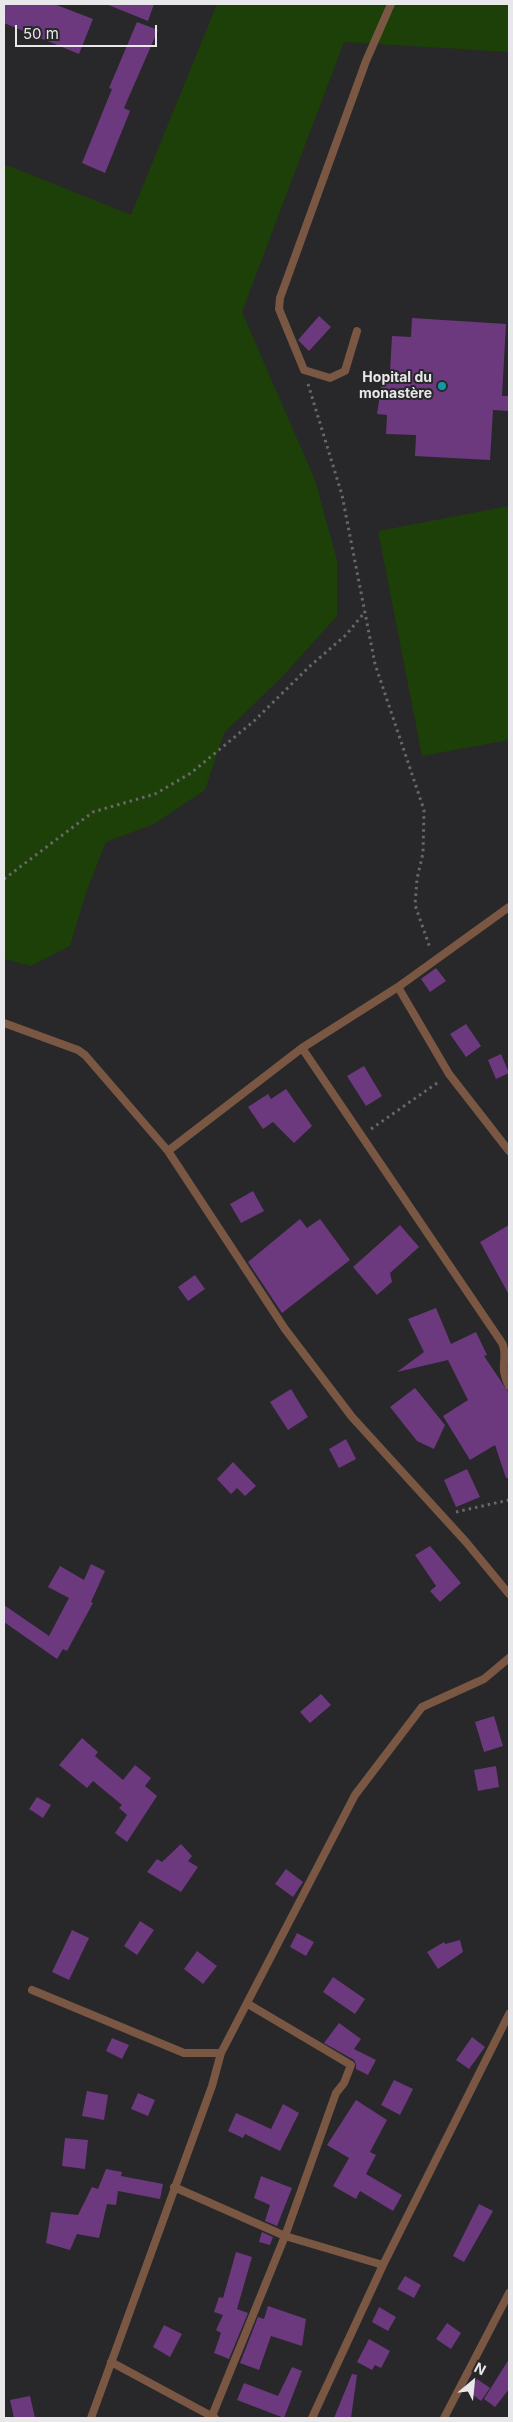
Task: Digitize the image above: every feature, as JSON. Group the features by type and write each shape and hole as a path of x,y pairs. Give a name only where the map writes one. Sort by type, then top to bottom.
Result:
{"lane":[{"path":"357,331 345,371 330,378 304,370 279,309 280,298 366,61 391,4"},
{"path":"168,1151 302,1048 398,986 509,907"},
{"path":"398,986 449,1074 509,1151"},
{"path":"4,1023 78,1050 85,1055 168,1151 302,1351 352,1417 443,1517 509,1594"},
{"path":"302,1048 504,1346 503,1371 509,1386"},
{"path":"91,2418 212,2086 221,2054 355,1795 422,1708 484,1679 509,1658"},
{"path":"32,1990 184,2053 221,2054"},
{"path":"111,2362 214,2417 285,2236 336,2093 344,2083 351,2066 248,2004"},
{"path":"312,2418 383,2265 509,2014"},
{"path":"174,2187 285,2236 383,2265"},
{"path":"444,2418 509,2294"}],"path":[{"path":"304,370 342,495 375,664 424,810 423,853 416,879 415,905 434,961"},
{"path":"4,879 93,812 155,794 190,773 254,721 310,666 346,635 365,613"},
{"path":"362,1135 449,1074"},
{"path":"443,1517 465,1509 509,1500"}],"green space":[{"path":"217,4 509,4 509,52 344,42 242,312 315,480 337,560 337,616 283,676 224,733 205,790 154,824 106,842 86,893 70,946 31,966 4,959 4,164 131,215"},
{"path":"509,506 509,740 422,756 378,531"}],"building":[{"path":"4,4 54,4 93,19 79,54 4,23"},
{"path":"106,4 154,4 148,21"},
{"path":"137,22 158,30 124,108 130,111 105,173 82,163 112,89 109,88"},
{"path":"319,316 331,327 309,351 298,340"},
{"name":"Hopital du monastère","path":"412,318 506,324 502,396 509,396 509,411 493,410 490,460 415,456 416,435 386,434 387,415 377,414 383,376 390,372 392,336 411,337"},
{"path":"436,968 446,981 430,992 421,979"},
{"path":"466,1024 481,1046 466,1057 450,1034"},
{"path":"501,1054 509,1073 496,1079 488,1060"},
{"path":"364,1066 382,1096 366,1106 347,1076"},
{"path":"286,1089 312,1126 294,1143 273,1122 263,1129 248,1107 268,1094 271,1099"},
{"path":"253,1191 264,1211 241,1223 230,1204"},
{"path":"300,1219 307,1228 320,1219 350,1260 282,1313 248,1262"},
{"path":"400,1225 419,1247 390,1273 392,1282 377,1295 353,1267"},
{"path":"509,1225 509,1295 480,1242"},
{"path":"195,1275 205,1289 188,1301 178,1287"},
{"path":"436,1308 451,1344 476,1332 487,1355 484,1356 509,1393 509,1478 506,1478 495,1445 470,1460 443,1416 468,1400 448,1360 397,1372 424,1352 408,1319"},
{"path":"415,1388 445,1425 434,1449 417,1441 390,1407"},
{"path":"291,1389 308,1417 288,1430 270,1402"},
{"path":"346,1439 356,1459 339,1468 329,1449"},
{"path":"233,1462 256,1486 245,1496 237,1488 231,1494 217,1479"},
{"path":"467,1469 480,1497 456,1507 444,1480"},
{"path":"430,1546 461,1583 440,1602 430,1591 436,1586 415,1555"},
{"path":"91,1564 105,1571 91,1602 93,1603 67,1651 63,1649 57,1659 4,1622 4,1605 49,1636 69,1598 48,1587 60,1566 84,1580"},
{"path":"321,1694 331,1705 310,1723 300,1712"},
{"path":"494,1716 503,1746 484,1752 475,1722"},
{"path":"82,1738 98,1752 95,1756 123,1780 135,1765 151,1778 145,1786 157,1796 127,1842 115,1833 127,1815 119,1808 122,1805 93,1781 87,1788 59,1765"},
{"path":"496,1766 499,1787 478,1791 474,1770"},
{"path":"37,1797 51,1805 43,1818 29,1809"},
{"path":"181,1844 192,1856 188,1861 198,1867 181,1892 147,1872 157,1859 162,1862"},
{"path":"286,1869 303,1882 293,1897 275,1884"},
{"path":"140,1921 154,1930 137,1955 124,1946"},
{"path":"72,1930 89,1938 69,1980 52,1972"},
{"path":"297,1933 314,1942 306,1956 290,1947"},
{"path":"460,1940 463,1952 438,1969 427,1952 444,1942 445,1944"},
{"path":"197,1951 217,1966 203,1984 184,1969"},
{"path":"333,1977 365,1999 355,2014 323,1992"},
{"path":"339,2023 361,2039 354,2049 376,2060 368,2075 356,2069 354,2060 324,2043"},
{"path":"472,2037 485,2047 469,2069 456,2060"},
{"path":"112,2038 129,2045 122,2059 106,2051"},
{"path":"394,2080 413,2089 400,2115 381,2105"},
{"path":"87,2091 108,2095 104,2120 82,2116"},
{"path":"138,2093 155,2100 148,2116 131,2109"},
{"path":"356,2100 387,2120 370,2152 376,2155 366,2174 402,2195 393,2211 360,2191 356,2199 333,2186 349,2158 327,2145"},
{"path":"283,2104 299,2113 280,2151 245,2134 243,2138 228,2131 236,2113 271,2129"},
{"path":"65,2138 88,2140 85,2169 62,2166"},
{"path":"106,2169 122,2172 121,2176 163,2184 160,2199 118,2191 116,2205 107,2204 99,2238 77,2234 70,2250 46,2243 51,2212 78,2215 92,2187 98,2189"},
{"path":"261,2176 292,2188 277,2226 265,2221 270,2205 254,2198"},
{"path":"479,2204 493,2211 464,2262 453,2256"},
{"path":"262,2232 273,2237 270,2245 259,2242"},
{"path":"236,2252 252,2257 237,2309 248,2313 229,2359 214,2353 221,2333 216,2330 223,2315 214,2312 219,2297 223,2298"},
{"path":"405,2276 421,2285 414,2298 397,2289"},
{"path":"268,2306 306,2319 302,2346 271,2336 259,2370 240,2363 258,2317 264,2319"},
{"path":"379,2307 396,2317 388,2331 372,2322"},
{"path":"447,2323 461,2333 451,2349 436,2339"},
{"path":"164,2325 182,2334 170,2357 153,2347"},
{"path":"369,2339 390,2351 381,2368 375,2365 372,2370 357,2362"},
{"path":"509,2359 509,2389 495,2407 484,2399"},
{"path":"292,2367 302,2371 284,2418 237,2400 244,2383 278,2396"},
{"path":"352,2374 357,2375 351,2418 334,2418"},
{"path":"477,2379 490,2388 481,2401 468,2391"},
{"path":"30,2396 35,2418 14,2418 10,2400"}],"place":[{"name":"Hopital du monastère","path":"442,386"}]}
